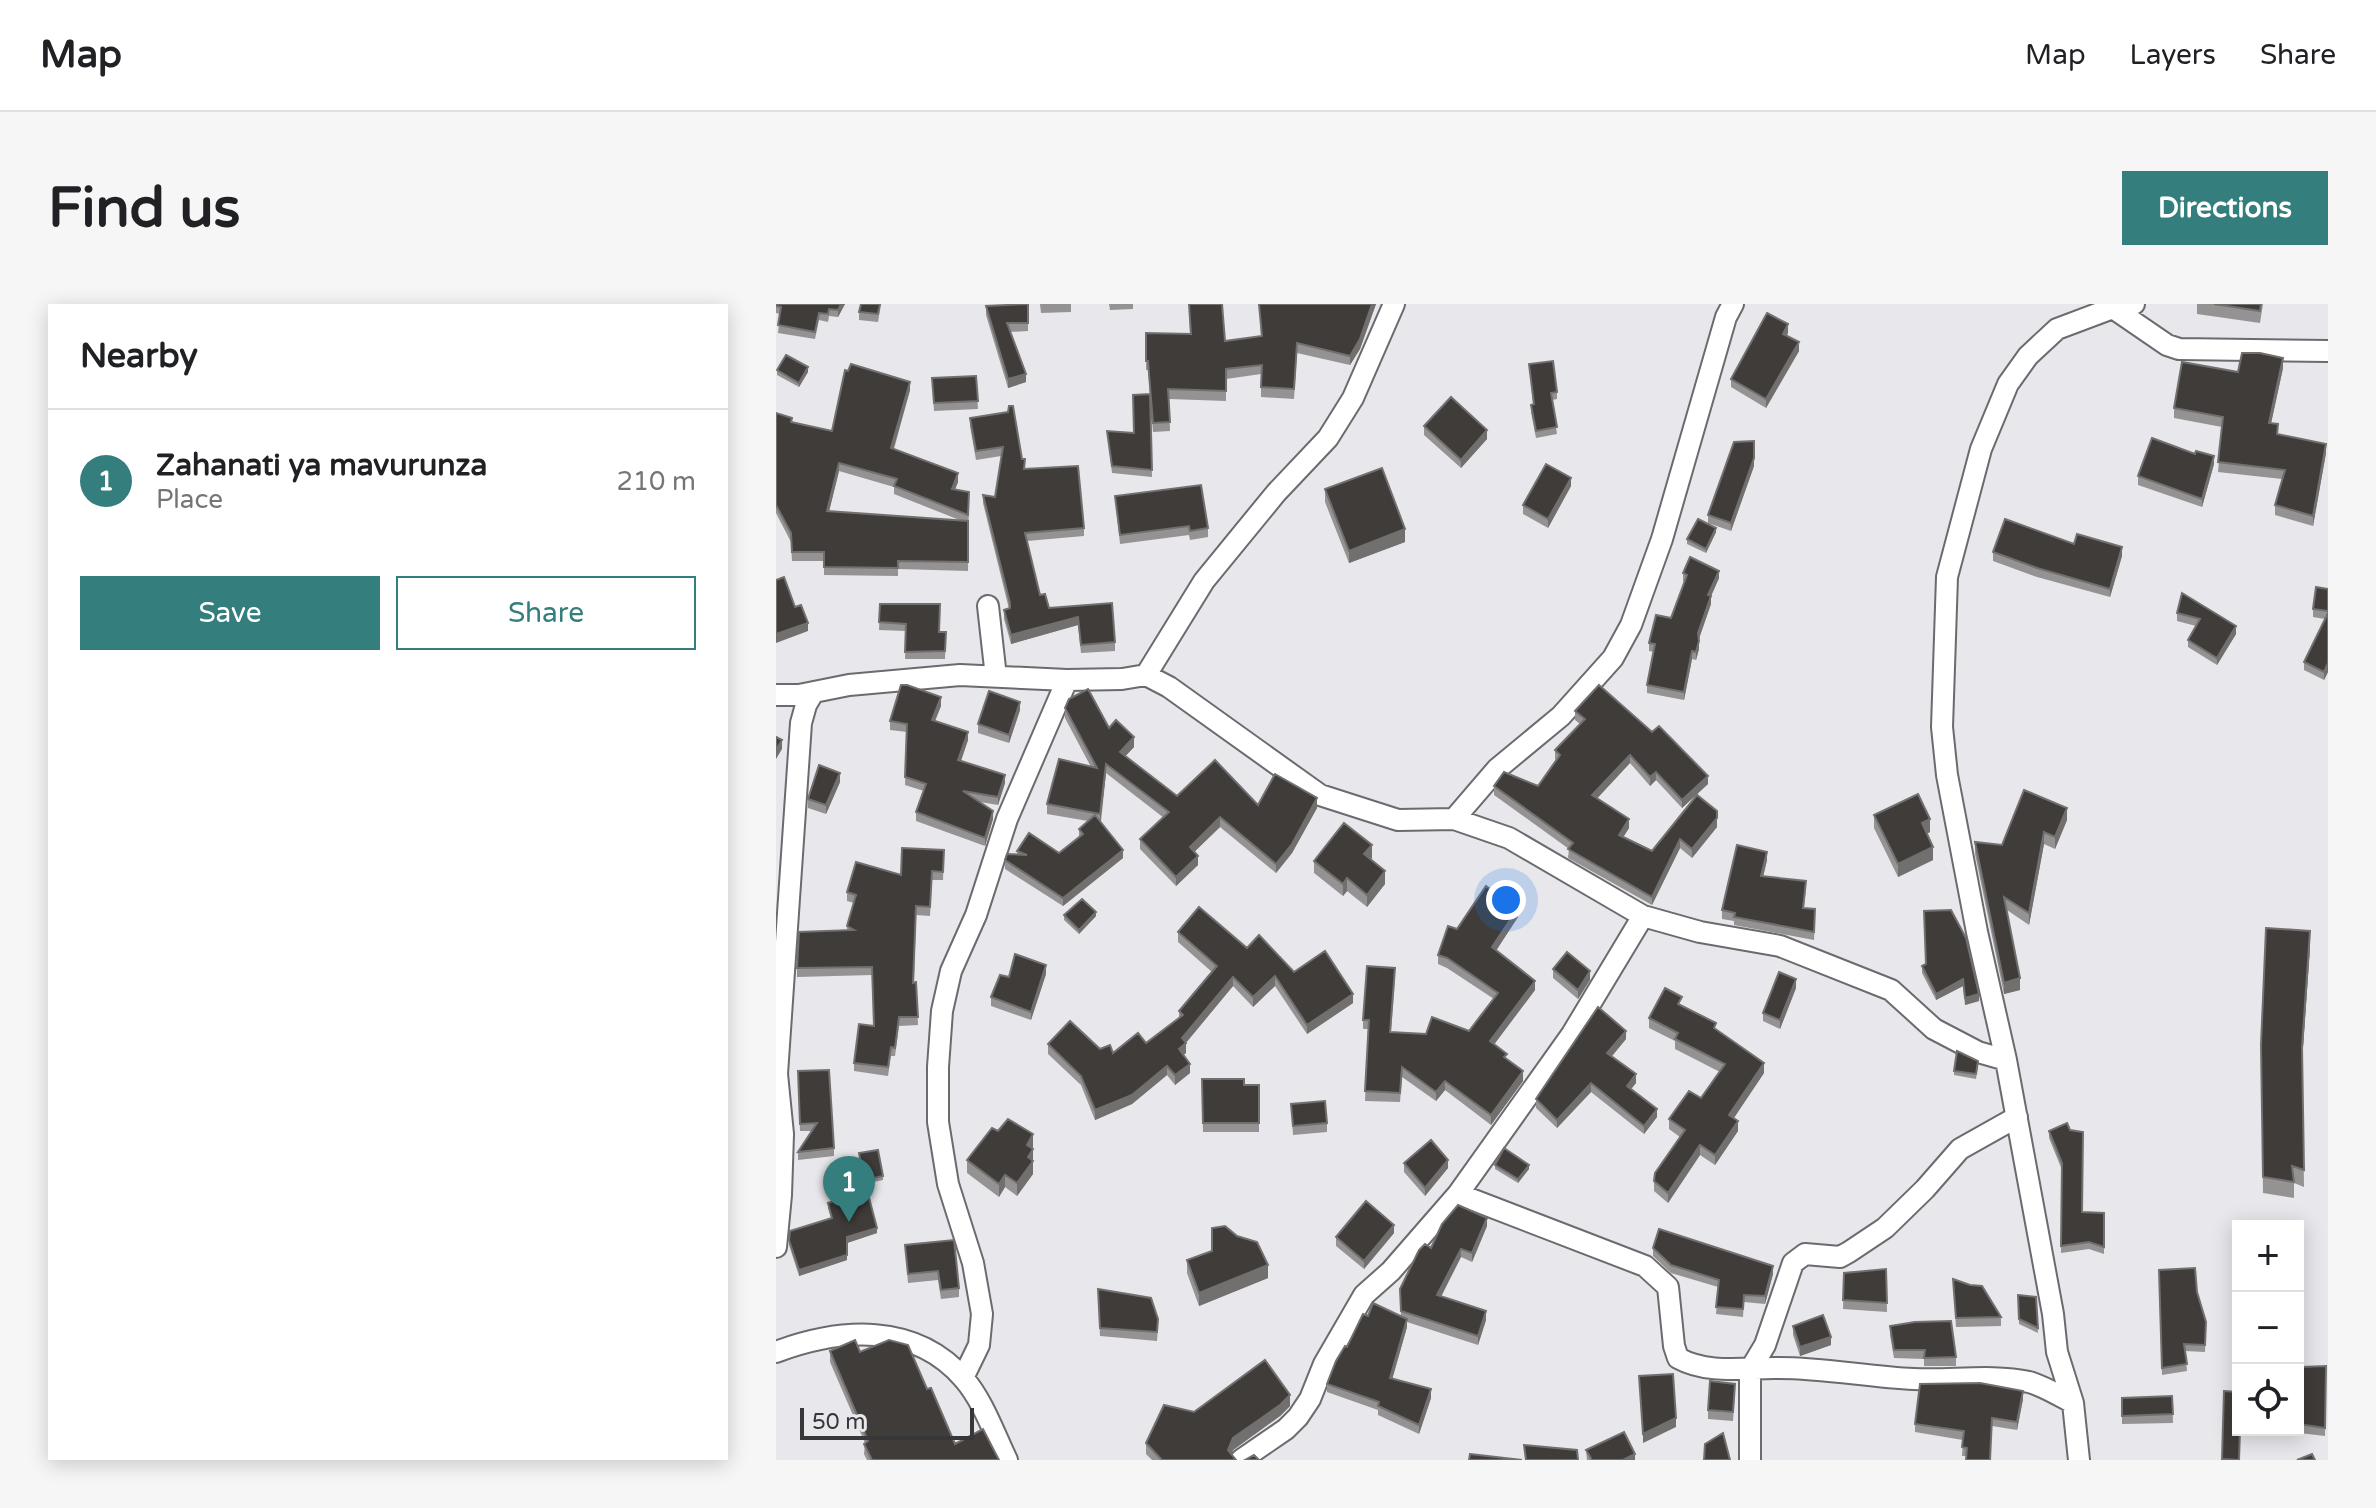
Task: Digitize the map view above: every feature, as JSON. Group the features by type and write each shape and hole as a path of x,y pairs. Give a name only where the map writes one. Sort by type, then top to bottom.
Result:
{"street":[{"path":"1146,675 1204,581 1276,493 1328,438 1353,398 1394,304"},
{"path":"1454,819 1497,769 1561,716 1613,658 1631,625 1662,539 1700,403 1726,317 1733,304"},
{"path":"2079,1460 2073,1403 2057,1352 2053,1314 2017,1117 1947,775 1942,727 1947,577 1981,449 2008,384 2028,356 2057,329 2113,308 2134,304"},
{"path":"2113,308 2167,345 2179,349 2328,351"},
{"path":"988,606 996,677"},
{"path":"776,695 936,677 1067,680 1122,679 1146,675 1169,687 1320,795 1398,820 1454,819 1509,838 1643,916 1700,932 1780,946 1891,990 1934,1029 1978,1052 2006,1060"},
{"path":"963,1378 979,1345 982,1314 973,1263 948,1184 938,1122 942,1011 951,971 976,915 1007,819 1067,680"},
{"path":"776,1247 783,1134 777,1074 801,723 813,693"},
{"path":"1248,1455 1298,1417 1364,1295 1391,1271 1458,1194 1572,1034 1643,916"},
{"path":"1750,1460 1750,1370 1765,1345 1793,1263 1805,1254 1840,1257 1849,1252 1885,1228 1960,1149 2017,1117"},
{"path":"1458,1194 1645,1266 1668,1287 1674,1346 1678,1358 1689,1364 1912,1379 2004,1380 2031,1383 2073,1403"},
{"path":"776,1352 839,1337 886,1335 923,1346 963,1378 979,1402 1007,1460"},
{"path":"1248,1455 1273,1460"}],"building":[{"path":"776,304 841,304 838,310 819,313 815,332 778,325 781,307"},
{"path":"861,304 880,304 878,314 859,312"},
{"path":"1028,304 1028,323 1007,323 1026,374 1008,379 986,306"},
{"path":"1189,304 1222,304 1225,341 1262,336 1259,304 1372,304 1360,339 1350,356 1297,343 1294,389 1261,387 1262,365 1226,369 1226,391 1168,389 1170,422 1153,423 1146,333 1191,334"},
{"path":"2214,304 2261,304 2260,311"},
{"path":"1767,313 1788,324 1783,334 1799,342 1766,399 1731,379"},
{"path":"2242,353 2283,358 2269,423 2278,424 2277,434 2326,444 2313,516 2275,505 2285,470 2218,462 2223,417 2174,408 2182,362 2238,372"},
{"path":"786,355 808,367 799,383 777,370"},
{"path":"1553,361 1557,392 1551,393 1557,427 1536,431 1529,364"},
{"path":"851,364 910,382 891,448 958,473 952,489 969,492 968,515 894,486 897,479 839,463 827,511 968,521 968,562 898,561 898,568 824,567 824,552 792,552 791,533 776,505 776,413 792,418 791,422 832,431 845,370 848,371"},
{"path":"976,376 978,401 934,403 932,378"},
{"path":"1150,394 1152,470 1112,466 1107,431 1134,433 1133,395"},
{"path":"1451,397 1487,430 1461,460 1424,426"},
{"path":"1009,406 1013,406 1022,459 1025,459 1024,469 1078,466 1084,528 1025,533 1040,595 1045,594 1049,608 1112,603 1115,642 1081,645 1078,617 1011,635 1004,610 1010,608 1010,603 983,495 995,497 1003,447 976,451 970,418 1008,412"},
{"path":"2152,438 2195,454 2196,451 2214,456 2202,499 2138,476"},
{"path":"1754,441 1754,458 1731,523 1708,515 1734,442"},
{"path":"1546,464 1571,478 1548,519 1523,505"},
{"path":"1382,468 1405,529 1349,551 1325,489"},
{"path":"1201,485 1208,528 1190,531 1189,526 1120,535 1115,496"},
{"path":"1698,519 1716,528 1706,549 1687,539"},
{"path":"2005,519 2074,544 2077,534 2122,547 2110,589 1993,552"},
{"path":"1690,557 1719,571 1708,595 1711,596 1698,633 1696,652 1692,651 1684,692 1647,685 1655,644 1649,643 1656,615 1671,618 1687,575 1683,573"},
{"path":"784,577 795,607 801,605 808,623 776,634 776,580"},
{"path":"2316,587 2328,589 2328,611 2313,609"},
{"path":"2182,593 2236,626 2217,658 2188,640 2200,619 2177,613"},
{"path":"880,604 940,604 939,632 946,632 945,651 905,652 906,624 879,622"},
{"path":"2328,613 2328,663 2324,672 2304,662"},
{"path":"901,685 941,697 932,720 968,732 958,760 1005,775 998,797 963,791 993,811 985,838 916,812 926,784 905,777 907,724 890,721"},
{"path":"1599,685 1652,732 1659,726 1708,776 1682,800 1656,772 1650,777 1630,755 1592,795 1629,819 1619,835 1652,851 1697,795 1717,811 1717,818 1692,849 1680,839 1652,897 1568,849 1573,843 1494,786 1504,772 1538,786 1560,755 1555,750 1585,719 1575,711"},
{"path":"1088,689 1109,728 1116,720 1134,737 1120,752 1177,796 1215,760 1258,805 1275,774 1317,798 1292,844 1276,864 1220,817 1190,847 1198,856 1176,877 1140,839 1169,812 1106,764 1100,814 1047,804 1059,759 1097,768 1065,708 1069,699"},
{"path":"989,691 1020,702 1009,735 978,724"},
{"path":"819,765 840,773 826,805 808,799"},
{"path":"2024,790 2067,808 2055,837 2044,832 2029,913 2004,897 2020,978 2004,983 1975,842 2002,845"},
{"path":"1918,794 1930,819 1922,823 1933,847 1898,864 1874,815"},
{"path":"1095,815 1123,850 1063,898 1005,860 1007,854 1027,855 1017,851 1029,833 1059,853 1083,834 1079,829"},
{"path":"1344,823 1372,845 1364,854 1385,871 1367,895 1347,878 1343,884 1314,861"},
{"path":"1737,845 1767,852 1761,876 1806,881 1803,908 1815,909 1814,932 1734,917 1735,913 1722,910"},
{"path":"902,848 944,850 943,872 932,871 930,907 916,906 913,983 916,982 918,1017 899,1017 895,1048 891,1047 888,1067 854,1063 859,1024 874,1026 872,967 797,968 799,932 854,930 847,926 856,895 847,892 856,862 901,875"},
{"path":"1486,886 1518,908 1492,947 1535,981 1490,1041 1507,1054 1504,1057 1523,1071 1491,1115 1445,1081 1436,1092 1402,1067 1400,1093 1365,1091 1369,1020 1363,1020 1367,966 1395,968 1390,1032 1426,1034 1432,1017 1469,1031 1498,993 1438,955 1448,926 1457,929"},
{"path":"1082,899 1096,912 1079,930 1064,915"},
{"path":"1199,907 1247,948 1259,935 1294,972 1325,951 1353,994 1307,1025 1275,976 1253,997 1233,977 1182,1038 1186,1043 1179,1049 1190,1064 1175,1075 1167,1066 1132,1095 1095,1110 1081,1076 1048,1044 1070,1021 1100,1049 1110,1045 1113,1053 1138,1033 1146,1043 1183,1015 1179,1011 1217,966 1178,932"},
{"path":"1951,910 1966,938 1979,994 1965,998 1963,979 1936,994 1922,966 1926,964 1924,911"},
{"path":"2266,928 2310,931 2302,1047 2304,1170 2292,1166 2294,1182 2263,1177 2261,1045"},
{"path":"1567,952 1590,971 1578,990 1553,969"},
{"path":"1015,954 1046,965 1031,1012 991,997 1000,975 1009,977"},
{"path":"1779,972 1796,979 1780,1020 1763,1013"},
{"path":"1665,988 1682,997 1678,1004 1716,1023 1714,1028 1764,1063 1729,1115 1738,1121 1715,1155 1700,1145 1668,1193 1654,1181 1655,1173 1685,1130 1669,1119 1689,1091 1701,1098 1725,1064 1675,1039 1678,1033 1649,1018"},
{"path":"1598,1007 1626,1031 1607,1053 1636,1074 1627,1086 1657,1109 1644,1126 1591,1083 1557,1120 1536,1099"},
{"path":"1957,1051 1978,1061 1976,1074 1954,1071"},
{"path":"829,1070 834,1148 798,1152 817,1123 800,1124 798,1071"},
{"path":"1202,1079 1244,1079 1244,1085 1259,1085 1259,1123 1203,1123"},
{"path":"1325,1101 1327,1123 1293,1126 1291,1104"},
{"path":"1008,1119 1033,1134 1027,1145 1033,1149 1028,1157 1033,1161 1017,1183 1005,1175 999,1184 967,1160 992,1128 998,1131"},
{"path":"2067,1123 2070,1130 2083,1132 2082,1212 2104,1213 2104,1247 2089,1242 2061,1246 2062,1163 2049,1131"},
{"path":"1431,1140 1448,1160 1425,1188 1404,1163"},
{"path":"1504,1148 1529,1165 1518,1179 1495,1165"},
{"path":"878,1150 883,1176 864,1180 859,1153"},
{"path":"867,1190 877,1228 847,1237 847,1255 799,1270 789,1240 790,1231 832,1218 828,1203"},
{"path":"1366,1201 1394,1225 1364,1261 1336,1237"},
{"path":"1458,1205 1487,1218 1472,1253 1461,1249 1437,1295 1486,1311 1478,1336 1401,1311 1400,1289 1419,1250 1425,1244 1431,1248 1442,1224"},
{"path":"1225,1226 1237,1236 1257,1242 1268,1265 1199,1293 1187,1260 1212,1251 1212,1228"},
{"path":"1659,1229 1773,1266 1765,1296 1744,1295 1743,1309 1716,1307 1719,1280 1671,1265 1653,1248"},
{"path":"954,1240 959,1288 941,1290 938,1271 908,1274 905,1245"},
{"path":"2195,1268 2197,1292 2206,1322 2205,1345 2184,1344 2187,1364 2162,1368 2159,1270"},
{"path":"1886,1269 1887,1303 1843,1300 1844,1273"},
{"path":"1953,1279 1982,1286 2001,1317 1956,1318"},
{"path":"1098,1289 1151,1298 1158,1319 1157,1332 1100,1328"},
{"path":"2018,1295 2036,1297 2038,1328 2019,1319"},
{"path":"1373,1303 1407,1319 1390,1378 1431,1389 1419,1425 1378,1406 1379,1402 1327,1384 1336,1361 1347,1347 1363,1314 1368,1316"},
{"path":"1823,1315 1831,1337 1800,1347 1793,1326"},
{"path":"1951,1321 1956,1357 1924,1358 1925,1350 1894,1350 1890,1326"},
{"path":"855,1340 860,1352 889,1340 908,1345 955,1444 983,1429 999,1460 872,1460 864,1444 868,1441 830,1351"},
{"path":"1265,1360 1290,1395 1233,1438 1228,1450 1236,1460 1162,1460 1146,1443 1164,1405 1194,1412"},
{"path":"2326,1366 2325,1428 2304,1425 2304,1367"},
{"path":"1673,1374 1676,1418 1643,1434 1639,1376"},
{"path":"1710,1381 1735,1384 1733,1412 1708,1410"},
{"path":"1980,1383 2023,1391 2017,1422 1992,1418 1990,1460 1966,1460 1967,1448 1962,1447 1964,1431 1915,1424 1920,1384"},
{"path":"2224,1391 2232,1392 2232,1436 2240,1436 2239,1460 2222,1459"},
{"path":"2172,1396 2173,1414 2122,1416 2122,1398"},
{"path":"1624,1432 1635,1454 1623,1460 1592,1460 1586,1450"},
{"path":"1723,1433 1730,1460 1704,1460 1705,1444"},
{"path":"1524,1445 1577,1450 1578,1460 1526,1460"},
{"path":"1470,1454 1522,1460 1469,1460"},
{"path":"2312,1454 2315,1460 2297,1460"}],"place":[{"name":"Zahanati ya mavurunza","path":"849,1222"}]}
